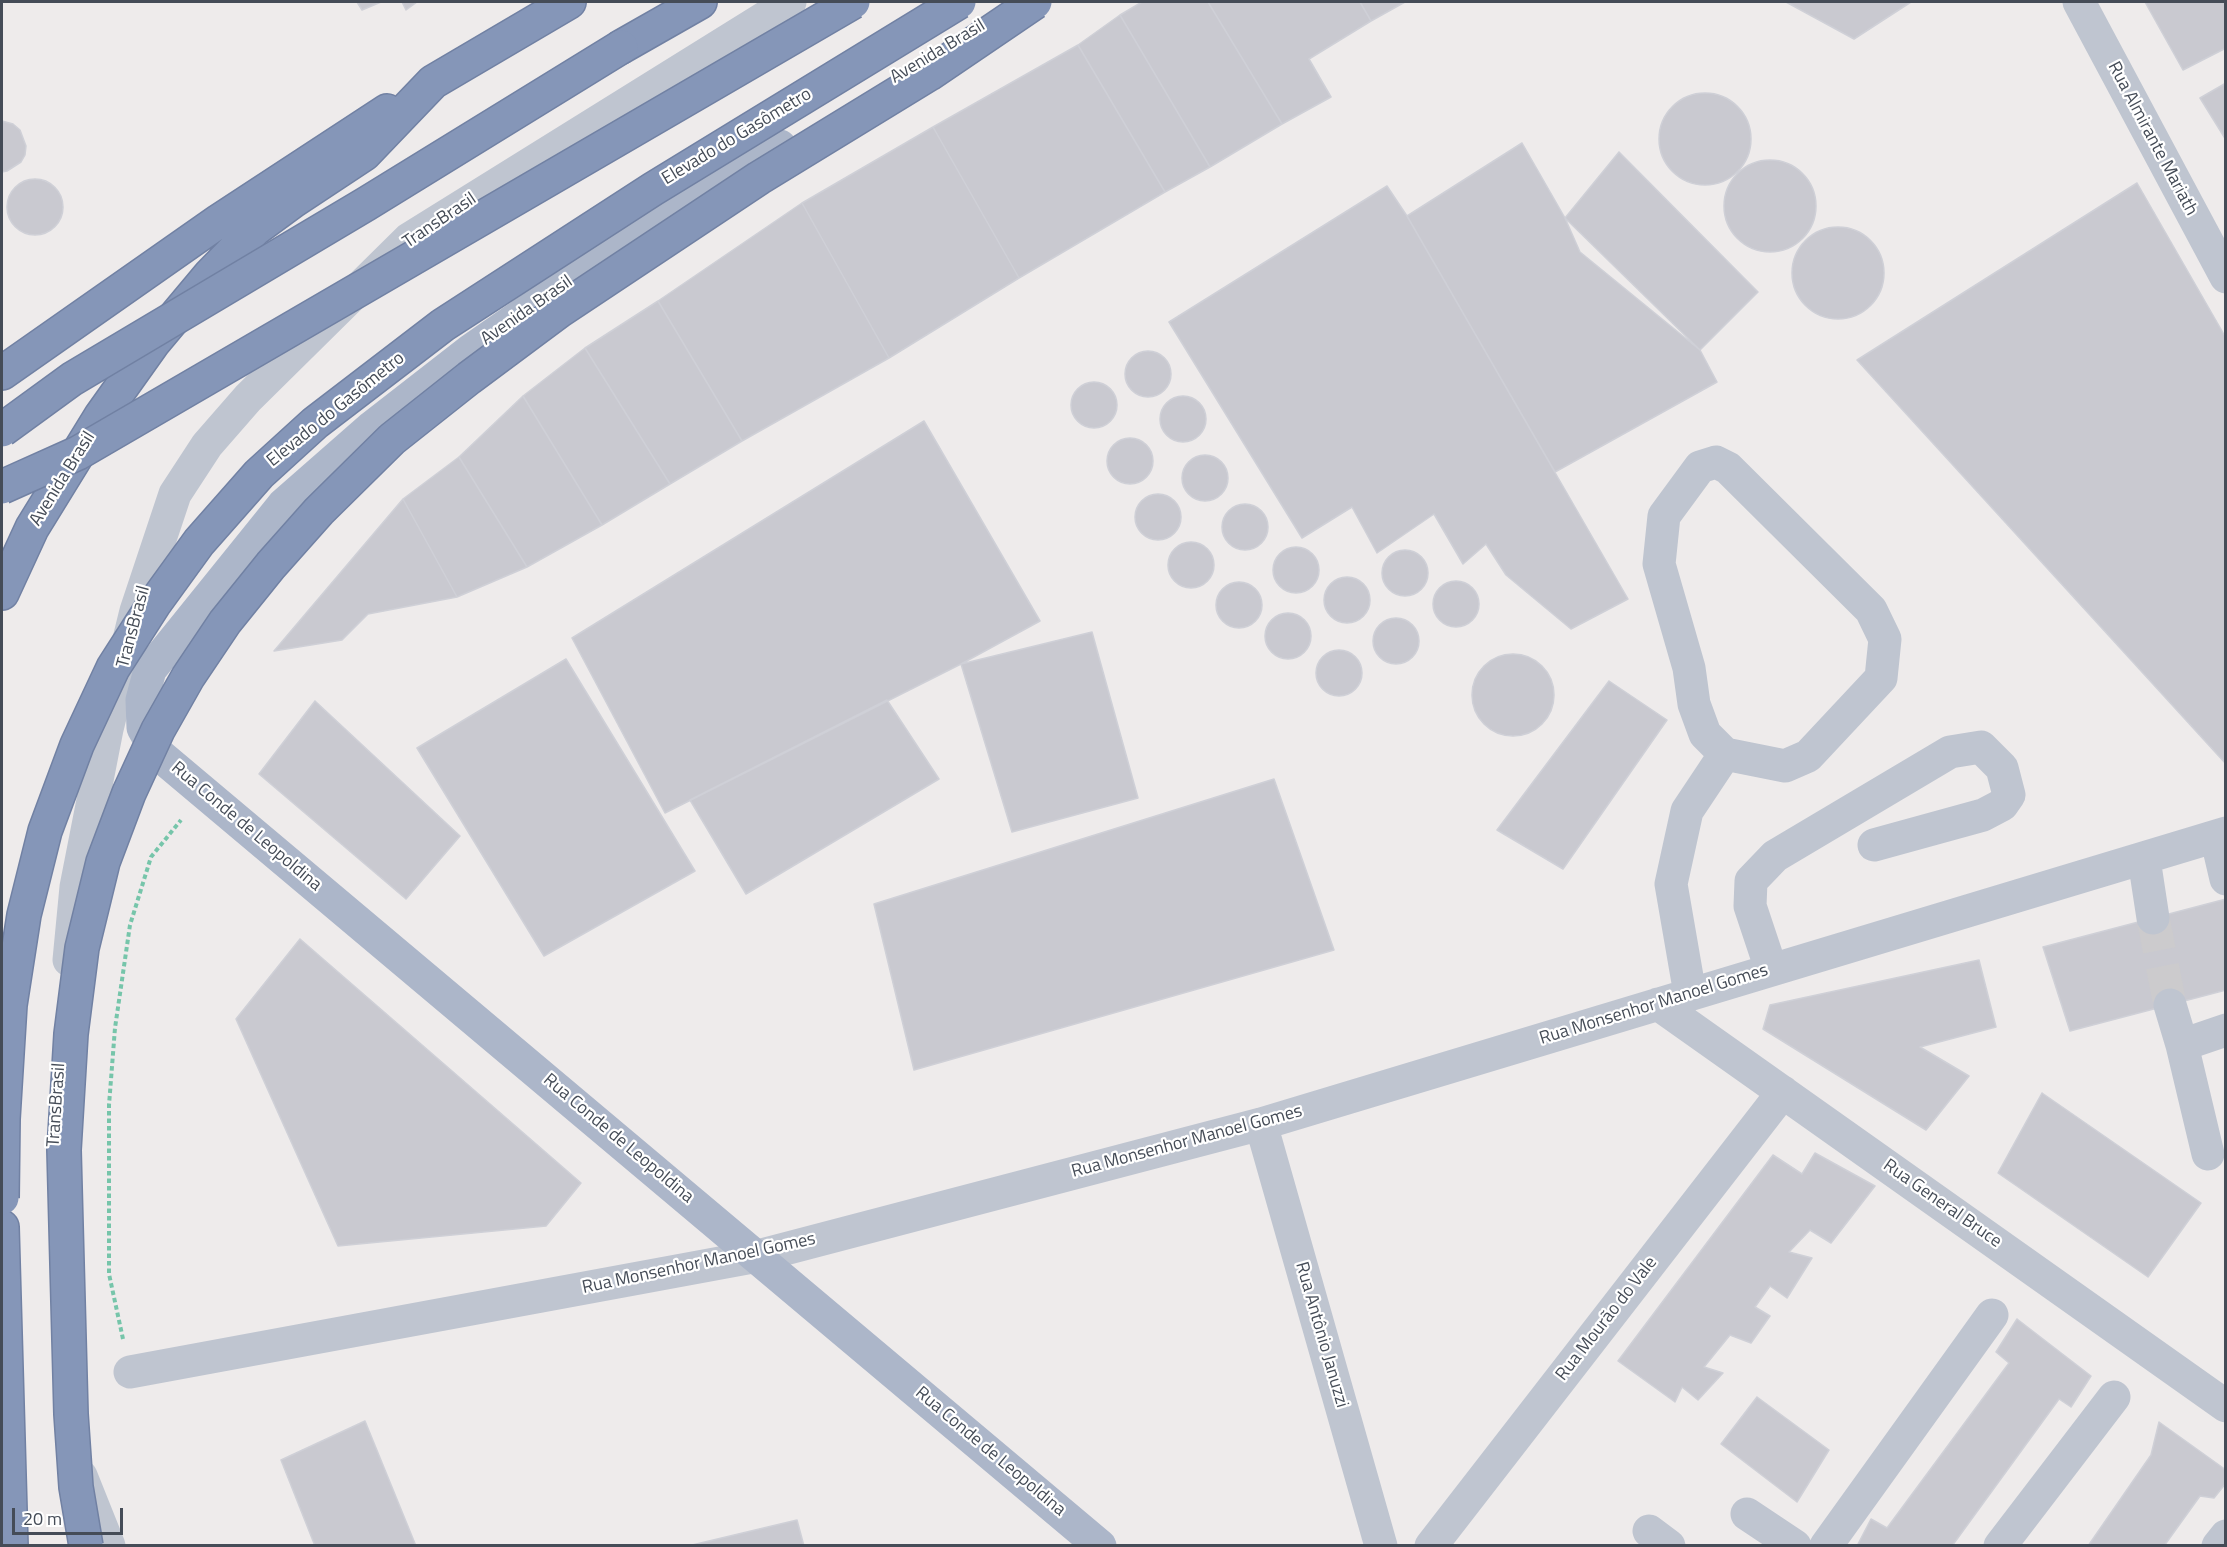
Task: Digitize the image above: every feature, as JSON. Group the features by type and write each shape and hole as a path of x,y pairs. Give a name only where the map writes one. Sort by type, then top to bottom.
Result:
{"highway":[{"name":"Avenida Brasil","path":"2,593 32,528 101,416 153,343 210,275 255,229 363,154 433,82 569,2"},
{"path":"2,430 72,379 700,2"},
{"path":"2,487 78,453 853,2"},
{"name":"Elevado do Gasômetro","path":"2,1198 3,1119 10,1005 24,915 45,831 77,745 113,668 154,604 199,542 259,474 307,430 377,373 443,325 653,189 959,2"},
{"path":"86,1545 76,1487 71,1414 66,1242 64,1150 73,1024 82,948 104,862 134,782 158,730 188,677 232,614 271,565 319,511 392,440 469,378 559,311 739,192 929,74 1035,2"},
{"path":"2,373 219,220 433,82"},
{"path":"2,1227 11,1545"}],"main road":[{"name":"Avenida Brasil","path":"143,728 142,700 150,670 178,632 283,505 372,427 471,350 661,218 1021,2"},
{"name":"Rua Conde de Leopoldina","path":"143,728 157,753 1100,1545"}],"street":[{"name":"TransBrasil","path":"109,1545 72,1453 60,1407 53,1132 76,887 107,729 136,610 175,494 207,445 248,398 409,239 790,2"},
{"name":"Rua Almirante Mariath","path":"2079,2 2226,277"},
{"path":"1716,462 1728,468 1871,610 1885,639 1881,678 1808,756 1785,766 1725,754 1705,734 1694,704 1689,668 1659,564 1664,516 1700,466 1716,462"},
{"path":"107,729 138,670 178,632"},
{"path":"1771,969 1750,906 1751,881 1775,856 1950,752 1981,747 2002,768 2009,795 2002,805 1983,815 1874,845"},
{"path":"1690,994 1671,884 1687,811 1725,754"},
{"path":"2221,835 2226,879"},
{"name":"Rua Monsenhor Manoel Gomes","path":"130,1372 758,1256 1261,1124 2221,835"},
{"path":"2144,859 2153,918"},
{"name":"Rua General Bruce","path":"1658,1004 2226,1406"},
{"path":"2170,1005 2208,1154"},
{"path":"2182,1045 2226,1030"},
{"name":"Rua Mourão do Vale","path":"1431,1545 1783,1092"},
{"name":"Rua Antônio Januzzi","path":"1261,1124 1380,1545"},
{"path":"1826,1545 1992,1315"},
{"path":"2000,1545 2114,1397"},
{"path":"60,1407 70,1545"},
{"path":"1748,1514 1795,1545"},
{"path":"2218,1545 2226,1536"}],"path":[{"path":"130,1372 109,1274 109,1105 115,1028 130,925 151,857 204,792"}],"building":[{"path":"357,2 381,2 362,10"},
{"path":"402,2 417,2 406,10"},
{"path":"1142,2 1208,2 1282,124 1210,167 1120,15"},
{"path":"1208,2 1360,2 1371,21 1309,59 1331,97 1282,124"},
{"path":"1360,2 1405,2 1371,21"},
{"path":"1786,2 1911,2 1854,39"},
{"path":"2145,2 2226,2 2226,48 2183,70"},
{"path":"1120,15 1210,167 1165,192 1078,45"},
{"path":"1078,45 1165,192 1019,278 933,127"},
{"path":"2226,83 2226,140 2200,98"},
{"path":"1705,93 1722,97 1737,107 1747,122 1751,139 1747,156 1737,171 1722,181 1705,185 1688,181 1673,171 1663,156 1659,139 1663,122 1673,107 1688,97"},
{"path":"2,121 13,124 20,130 26,146 21,162 2,172"},
{"path":"933,127 1019,278 889,358 802,203"},
{"path":"1522,143 1565,218 1580,252 1700,350 1717,382 1555,472 1407,216"},
{"path":"1619,152 1758,292 1700,350 1565,218"},
{"path":"1770,160 1787,164 1802,174 1812,189 1816,206 1812,223 1802,238 1787,248 1770,252 1753,248 1738,238 1728,223 1724,206 1728,189 1738,174 1753,164"},
{"path":"35,179 46,181 55,187 61,196 63,207 61,218 55,227 46,233 35,235 24,233 15,227 9,218 7,207 9,196 15,187 24,181"},
{"path":"2137,183 2226,338 2226,764 1857,360"},
{"path":"1387,186 1407,216 1628,599 1571,629 1506,575 1486,544 1463,564 1434,514 1377,553 1352,507 1302,538 1169,322"},
{"path":"802,203 889,358 742,441 658,301"},
{"path":"1838,227 1855,231 1870,241 1880,256 1884,273 1880,290 1870,305 1855,315 1838,319 1821,315 1806,305 1796,290 1792,273 1796,256 1806,241 1821,231"},
{"path":"658,301 742,441 670,484 585,348"},
{"path":"585,348 670,484 602,525 523,396"},
{"path":"1148,351 1164,358 1171,374 1164,390 1148,397 1132,390 1125,374 1132,358"},
{"path":"1094,382 1110,389 1117,405 1110,421 1094,428 1078,421 1071,405 1078,389"},
{"path":"523,396 602,525 527,567 459,457"},
{"path":"1183,396 1199,403 1206,419 1199,435 1183,442 1167,435 1160,419 1167,403"},
{"path":"924,421 1040,621 961,664 665,813 572,638"},
{"path":"1130,438 1146,445 1153,461 1146,477 1130,484 1114,477 1107,461 1114,445"},
{"path":"1205,455 1221,462 1228,478 1221,494 1205,501 1189,494 1182,478 1189,462"},
{"path":"459,457 527,567 457,597 403,499"},
{"path":"1158,494 1174,501 1181,517 1174,533 1158,540 1142,533 1135,517 1142,501"},
{"path":"403,499 457,597 368,614 342,640 274,651"},
{"path":"1245,504 1261,511 1268,527 1261,543 1245,550 1229,543 1222,527 1229,511"},
{"path":"1191,542 1207,549 1214,565 1207,581 1191,588 1175,581 1168,565 1175,549"},
{"path":"1296,547 1312,554 1319,570 1312,586 1296,593 1280,586 1273,570 1280,554"},
{"path":"1405,550 1421,557 1428,573 1421,589 1405,596 1389,589 1382,573 1389,557"},
{"path":"1347,577 1363,584 1370,600 1363,616 1347,623 1331,616 1324,600 1331,584"},
{"path":"1456,581 1472,588 1479,604 1472,620 1456,627 1440,620 1433,604 1440,588"},
{"path":"1239,582 1255,589 1262,605 1255,621 1239,628 1223,621 1216,605 1223,589"},
{"path":"1288,613 1304,620 1311,636 1304,652 1288,659 1272,652 1265,636 1272,620"},
{"path":"1396,618 1412,625 1419,641 1412,657 1396,664 1380,657 1373,641 1380,625"},
{"path":"1092,632 1138,798 1012,832 961,664"},
{"path":"1339,650 1355,657 1362,673 1355,689 1339,696 1323,689 1316,673 1323,657"},
{"path":"1513,654 1529,657 1542,666 1551,679 1554,695 1551,711 1542,724 1529,733 1513,736 1497,733 1484,724 1475,711 1472,695 1475,679 1484,666 1497,657"},
{"path":"566,659 695,871 544,956 417,748"},
{"path":"1609,681 1667,720 1563,869 1497,830"},
{"path":"887,700 939,779 746,894 690,800"},
{"path":"315,701 460,836 406,899 259,774"},
{"path":"1274,779 1334,950 914,1070 874,904"},
{"path":"2226,899 2226,990 2070,1031 2043,947"},
{"path":"300,939 581,1183 546,1226 338,1246 236,1019"},
{"path":"1979,960 1996,1027 1920,1047 1969,1076 1926,1130 1763,1029 1770,1005"},
{"path":"2042,1093 2201,1203 2148,1277 1998,1173"},
{"path":"1815,1153 1875,1186 1831,1243 1810,1230 1789,1252 1812,1258 1787,1298 1770,1286 1755,1307 1770,1316 1751,1343 1730,1335 1704,1367 1723,1373 1698,1400 1682,1387 1675,1402 1618,1361 1773,1155 1802,1174"},
{"path":"2017,1319 2091,1376 2071,1407 2059,1399 1952,1546 1857,1546 1871,1519 1887,1528 2009,1363 1996,1352"},
{"path":"1757,1397 1829,1450 1797,1502 1721,1444"},
{"path":"365,1421 416,1546 315,1546 281,1460"},
{"path":"2159,1422 2226,1470 2226,1483 2214,1498 2200,1496 2164,1546 2088,1546 2151,1455"},
{"path":"797,1520 804,1546 688,1546"}],"tunnel":[{"path":"2153,918 2170,1005"}]}
